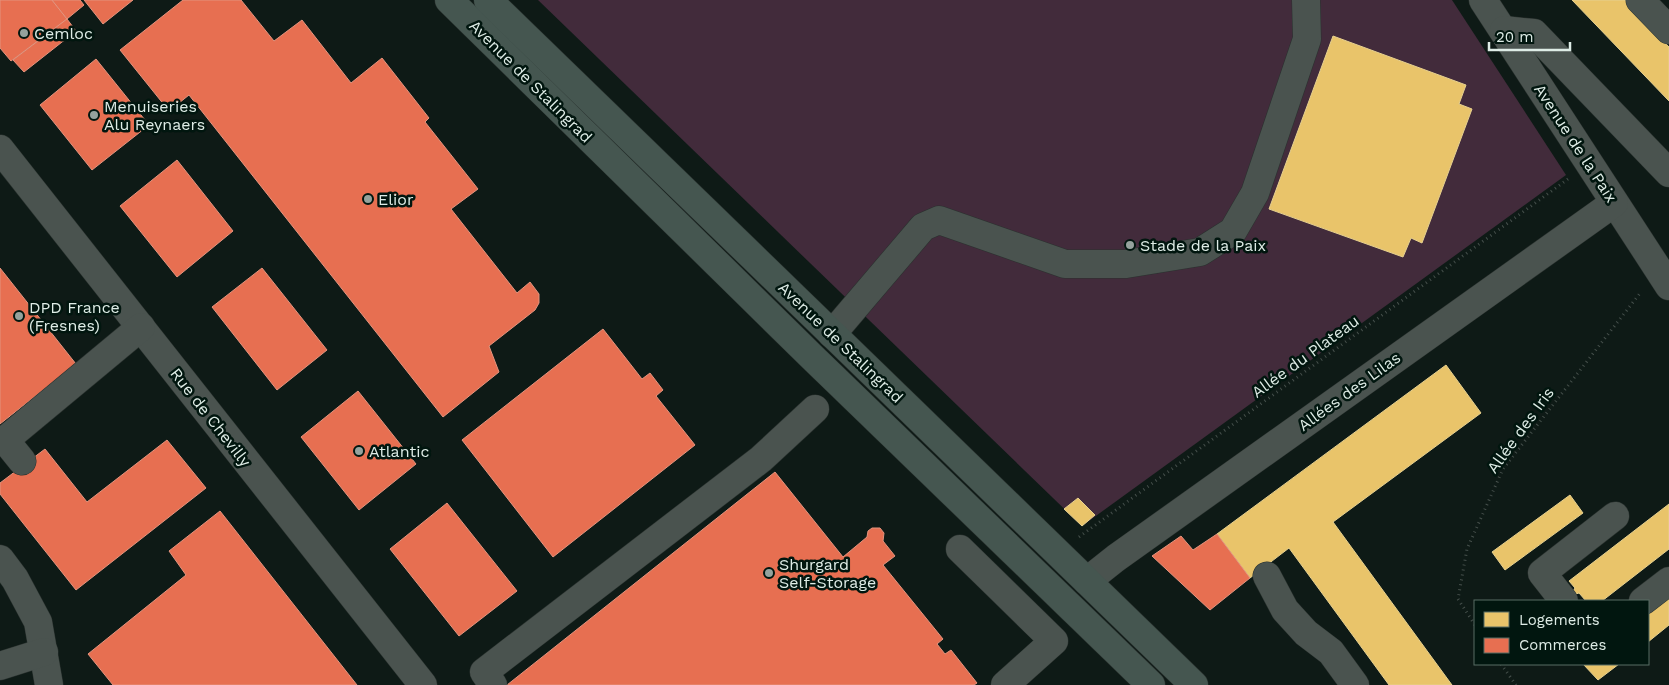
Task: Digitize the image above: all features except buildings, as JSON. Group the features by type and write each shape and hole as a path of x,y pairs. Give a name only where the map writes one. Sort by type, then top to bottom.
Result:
{"main road":[{"name":"Avenue de Stalingrad","path":"449,0 804,349 1152,685"},
{"name":"Avenue de Stalingrad","path":"488,0 1194,685"}],"street":[{"path":"832,334 922,227 939,220 1065,264 1126,264 1200,252 1232,230 1255,193 1307,39 1306,0"},
{"name":"Avenue de la Paix","path":"1483,0 1664,279"},
{"path":"1640,0 1669,30"},
{"path":"1504,30 1534,33 1669,173"},
{"name":"Rue de Chevilly","path":"0,148 423,685"},
{"name":"Allées des Lilas","path":"1087,582 1116,558 1614,203"},
{"path":"22,461 5,440 141,327"},
{"path":"493,685 484,672 761,459 815,409"},
{"path":"1563,600 1542,573 1615,516"},
{"path":"960,548 1054,641 1005,685"},
{"path":"0,559 16,579 38,622 49,685"},
{"path":"1267,576 1284,610 1306,633 1330,652 1354,685"},
{"path":"1644,600 1669,581"},
{"path":"0,666 44,652"}],"path":[{"name":"Allée du Plateau","path":"1057,553 1568,178"},
{"name":"Allée des Iris","path":"1474,623 1458,599 1466,549 1503,469 1641,292 1664,279"},
{"path":"1502,665 1516,685"}],"shaded area":[{"name":"Stade de la Paix","path":"538,0 1452,0 1566,175 1082,526"}],"place":[{"name":"Cemloc","path":"24,33"},
{"name":"Menuiseries Alu Reynaers","path":"94,115"},
{"name":"Elior","path":"368,199"},
{"name":"Stade de la Paix","path":"1130,245"},
{"name":"DPD France (Fresnes)","path":"19,316"},
{"name":"Atlantic","path":"359,451"},
{"name":"Shurgard Self-Storage","path":"769,573"}]}
